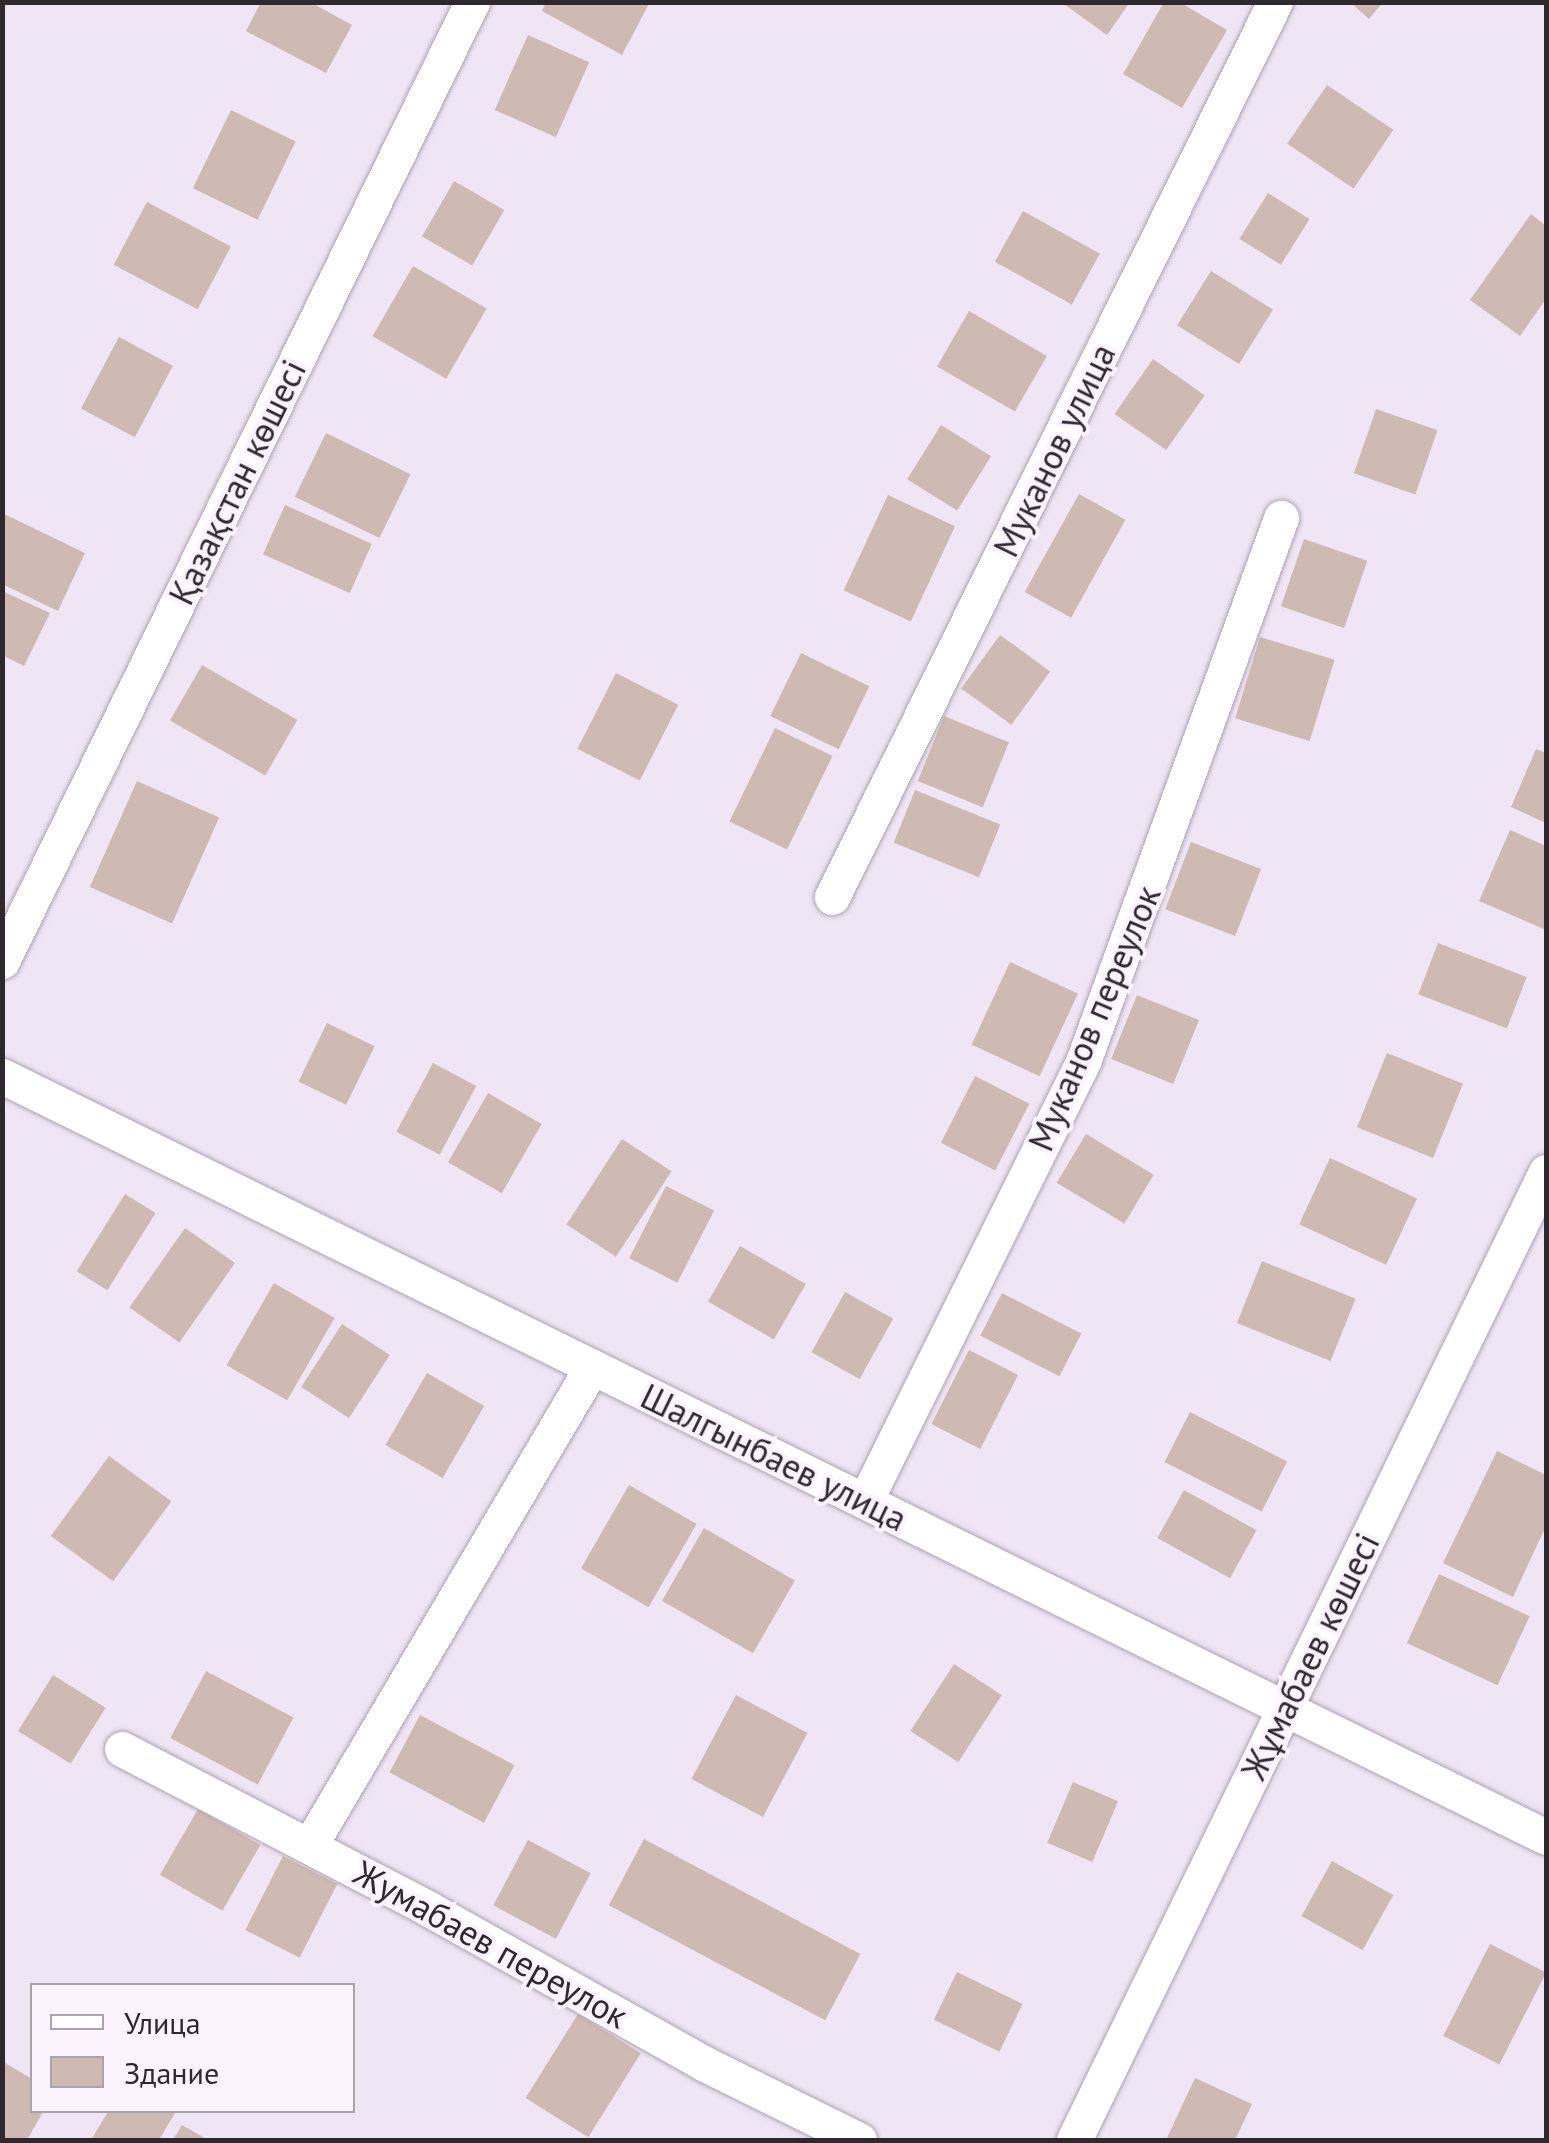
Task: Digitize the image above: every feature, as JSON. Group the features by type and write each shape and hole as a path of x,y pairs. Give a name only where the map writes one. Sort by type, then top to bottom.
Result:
{"street":[{"name":"Қазақстан көшесі","path":"2,961 472,2"},
{"name":"Муканов улица","path":"832,897 1275,2"},
{"name":"Муканов переулок","path":"865,1501 1084,1059 1282,518"},
{"name":"Шалгынбаев улица","path":"2,1076 1546,1837"},
{"name":"Жұмабаев көшесі","path":"1074,2140 1546,1172"},
{"path":"310,1845 592,1367"},
{"name":"Жумабаев переулок","path":"122,1749 310,1845 706,2064 859,2140"}],"building":[{"path":"261,2 310,2 352,25 326,73 246,31"},
{"path":"546,2 650,2 622,55 542,11"},
{"path":"1061,2 1130,2 1107,35"},
{"path":"1164,2 1179,2 1227,30 1182,108 1123,74"},
{"path":"1350,2 1383,2 1369,19"},
{"path":"528,35 589,62 556,137 495,110"},
{"path":"1327,85 1393,130 1354,189 1287,144"},
{"path":"231,110 296,142 258,220 193,188"},
{"path":"454,181 504,210 472,265 422,236"},
{"path":"1268,193 1310,219 1281,265 1239,239"},
{"path":"147,202 231,247 198,309 114,265"},
{"path":"1023,211 1100,254 1072,304 995,262"},
{"path":"1531,214 1546,226 1546,299 1520,336 1470,300"},
{"path":"413,266 487,308 446,379 372,336"},
{"path":"1211,271 1273,310 1239,364 1177,325"},
{"path":"969,311 1047,356 1015,411 937,366"},
{"path":"119,337 173,366 135,437 81,409"},
{"path":"1153,359 1205,395 1166,450 1115,414"},
{"path":"1376,409 1437,430 1415,494 1354,473"},
{"path":"941,425 991,456 957,511 907,479"},
{"path":"326,433 410,474 379,538 295,497"},
{"path":"1079,494 1125,520 1071,618 1025,592"},
{"path":"888,495 955,526 911,621 844,590"},
{"path":"285,505 372,544 350,593 263,554"},
{"path":"2,513 85,553 58,611 2,584"},
{"path":"1304,539 1367,561 1344,628 1281,606"},
{"path":"2,591 50,613 24,666 2,655"},
{"path":"1000,635 1050,671 1011,725 961,688"},
{"path":"1260,637 1335,660 1310,741 1235,718"},
{"path":"801,653 869,686 839,749 770,716"},
{"path":"202,665 297,720 265,775 170,720"},
{"path":"616,673 678,705 640,781 577,749"},
{"path":"944,716 1009,742 983,807 918,781"},
{"path":"775,728 833,756 787,850 729,821"},
{"path":"1536,749 1546,753 1546,823 1511,807"},
{"path":"137,781 219,818 172,924 90,887"},
{"path":"915,790 1000,824 979,877 894,843"},
{"path":"1510,830 1546,846 1546,930 1479,901"},
{"path":"1191,842 1261,869 1235,936 1165,909"},
{"path":"1438,943 1527,977 1507,1028 1418,994"},
{"path":"1010,962 1078,994 1040,1076 972,1044"},
{"path":"1137,995 1199,1020 1173,1084 1111,1059"},
{"path":"327,1023 375,1046 346,1105 299,1081"},
{"path":"1387,1053 1463,1084 1433,1158 1357,1127"},
{"path":"433,1063 476,1086 440,1155 396,1132"},
{"path":"975,1076 1029,1104 995,1171 941,1143"},
{"path":"488,1093 542,1124 502,1193 448,1162"},
{"path":"1086,1134 1154,1175 1124,1224 1057,1183"},
{"path":"622,1139 671,1171 616,1257 566,1225"},
{"path":"1330,1158 1417,1199 1386,1265 1299,1224"},
{"path":"666,1186 714,1211 677,1283 629,1258"},
{"path":"125,1194 156,1213 107,1290 77,1271"},
{"path":"185,1228 235,1263 179,1342 129,1307"},
{"path":"740,1246 806,1284 774,1339 708,1301"},
{"path":"1262,1261 1356,1299 1331,1361 1237,1323"},
{"path":"274,1283 335,1318 287,1400 226,1365"},
{"path":"845,1292 893,1319 860,1379 812,1352"},
{"path":"1002,1293 1081,1333 1060,1376 980,1336"},
{"path":"342,1324 390,1355 349,1418 301,1387"},
{"path":"969,1350 1018,1375 980,1449 931,1424"},
{"path":"427,1373 484,1406 443,1478 385,1445"},
{"path":"1190,1412 1287,1461 1262,1511 1165,1462"},
{"path":"1497,1451 1546,1475 1546,1526 1513,1597 1443,1563"},
{"path":"109,1456 171,1501 113,1581 51,1536"},
{"path":"629,1485 697,1524 649,1607 581,1568"},
{"path":"1184,1490 1257,1530 1230,1578 1157,1538"},
{"path":"704,1528 795,1580 753,1653 662,1601"},
{"path":"1439,1574 1530,1616 1498,1685 1407,1643"},
{"path":"954,1664 1002,1695 958,1762 910,1731"},
{"path":"206,1671 293,1717 258,1785 170,1738"},
{"path":"53,1675 106,1708 71,1764 18,1731"},
{"path":"736,1695 808,1733 763,1817 691,1779"},
{"path":"420,1715 514,1765 484,1823 389,1772"},
{"path":"1073,1782 1118,1801 1092,1862 1047,1843"},
{"path":"198,1809 260,1845 222,1911 160,1875"},
{"path":"644,1839 860,1954 825,2020 609,1905"},
{"path":"528,1840 591,1873 556,1939 493,1905"},
{"path":"283,1856 337,1884 300,1958 245,1930"},
{"path":"1332,1861 1393,1895 1363,1950 1301,1916"},
{"path":"1490,1944 1546,1973 1499,2064 1443,2036"},
{"path":"957,1972 1023,2004 999,2052 934,2020"},
{"path":"578,2014 641,2053 588,2137 526,2098"},
{"path":"2,2061 30,2078 30,2113 42,2113 27,2140 2,2140"},
{"path":"1195,2078 1252,2104 1235,2140 1166,2140"},
{"path":"107,2113 175,2113 159,2140 91,2140"},
{"path":"182,2125 208,2140 173,2140"}]}
